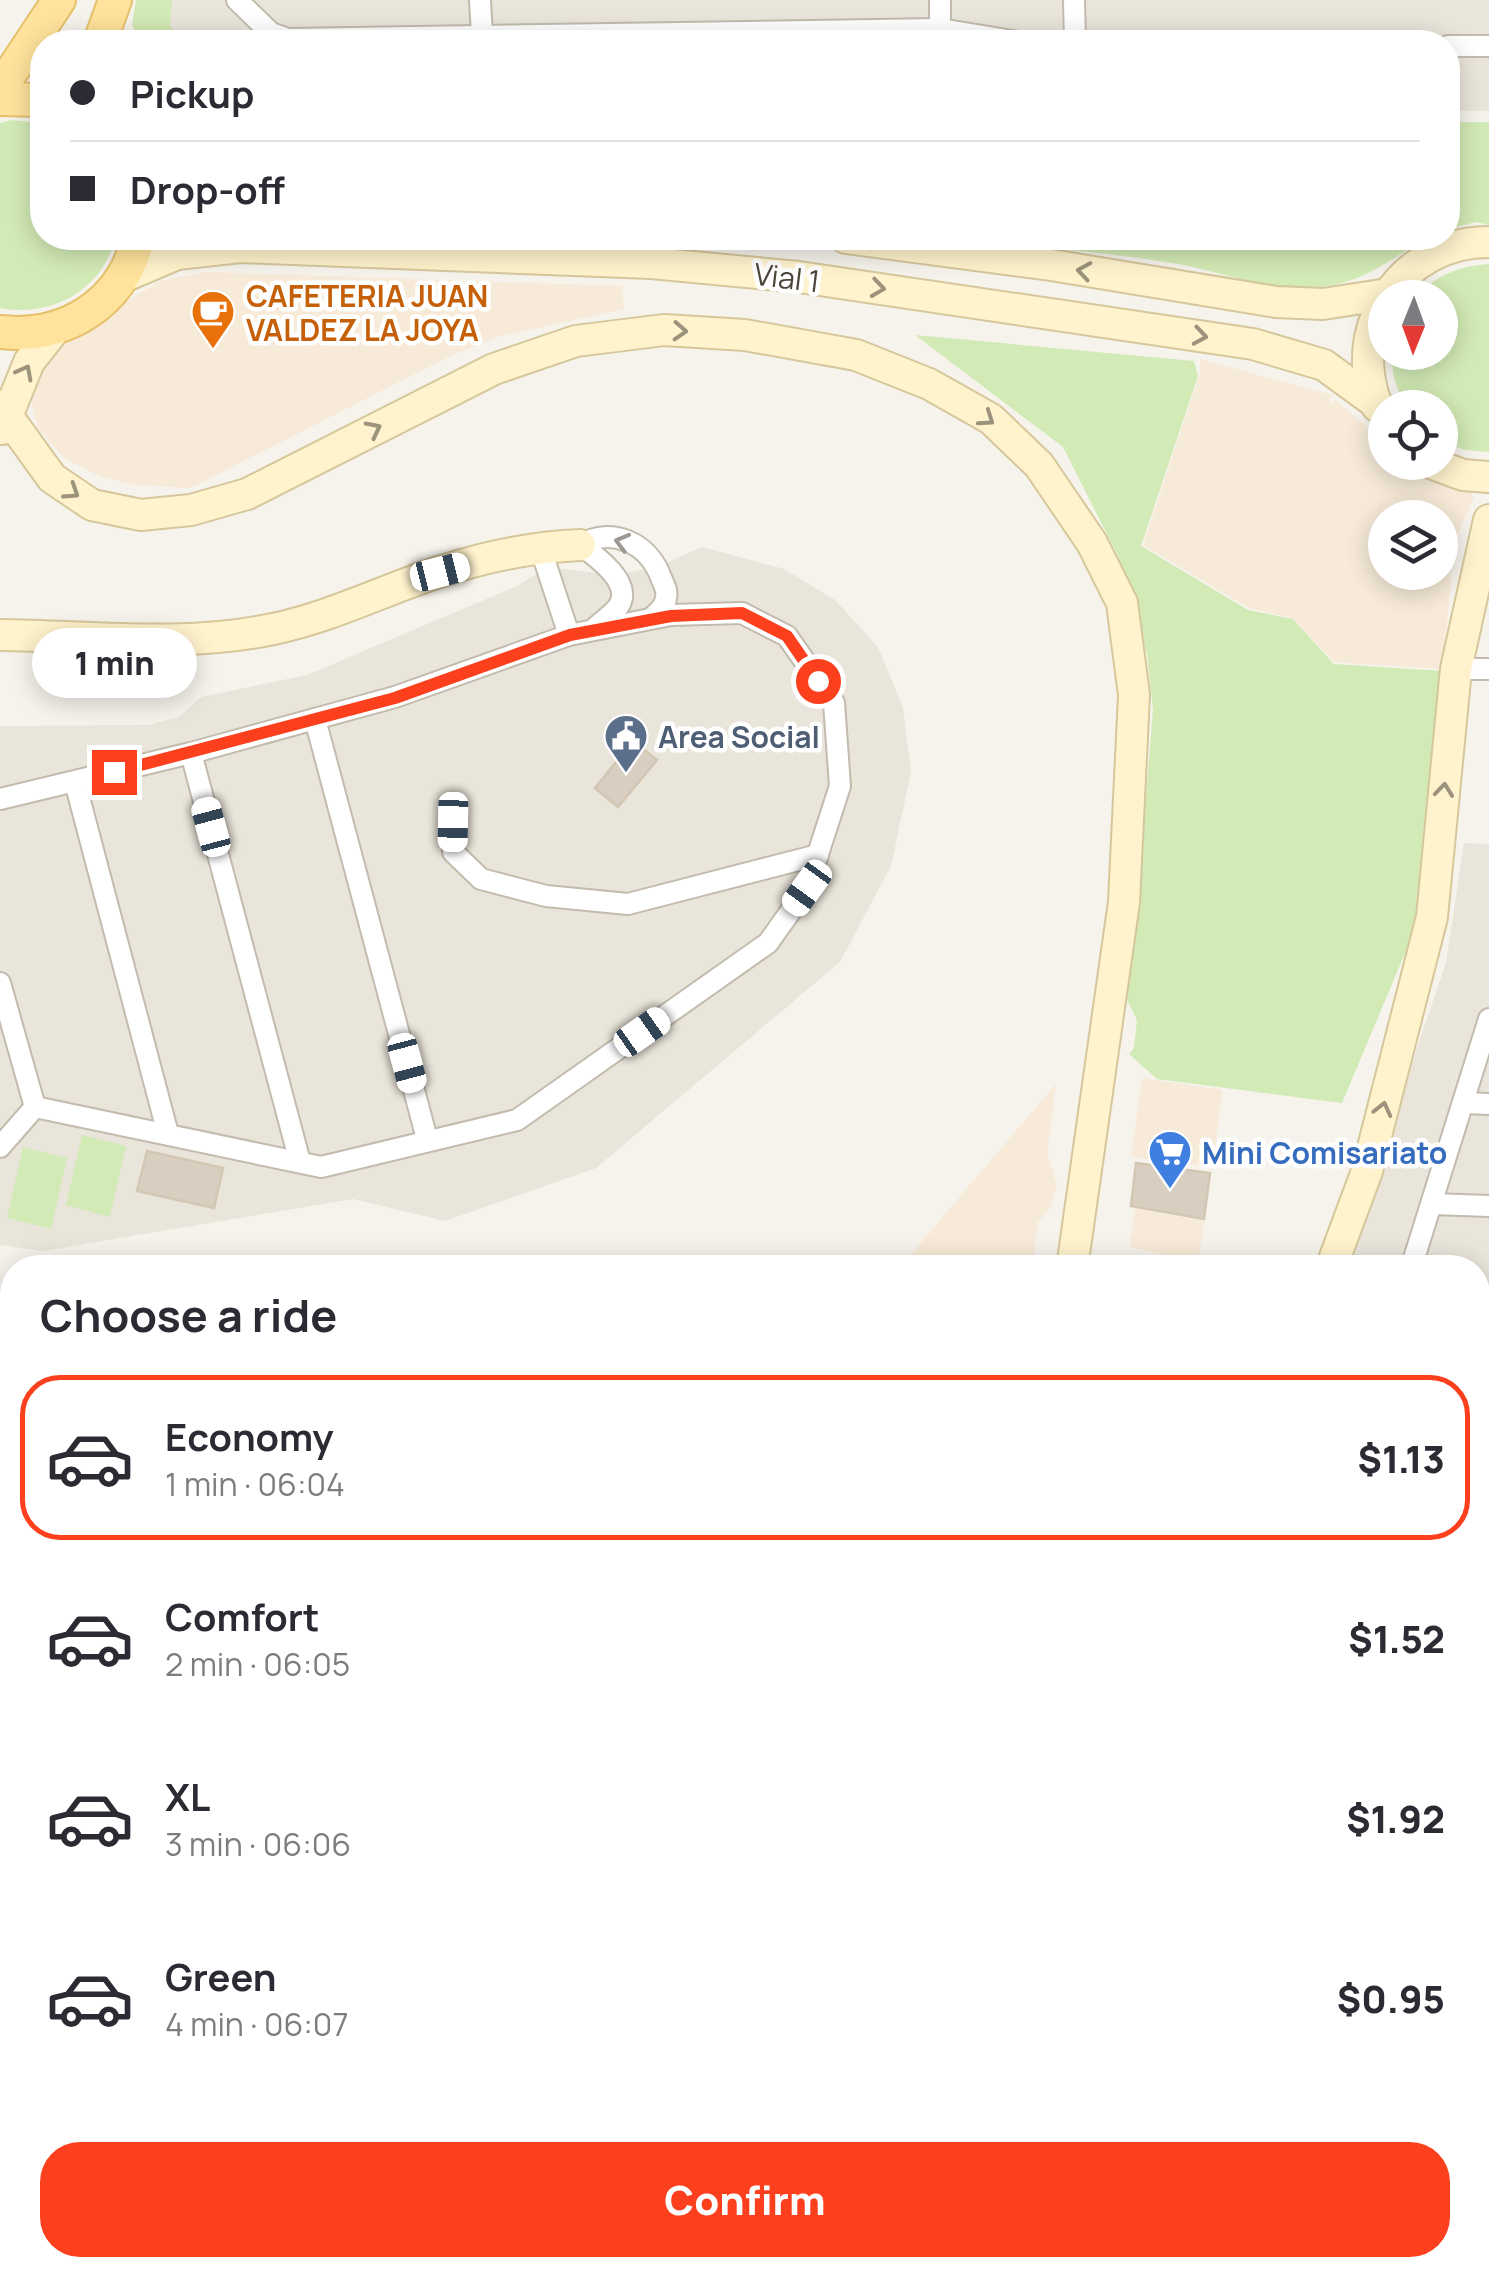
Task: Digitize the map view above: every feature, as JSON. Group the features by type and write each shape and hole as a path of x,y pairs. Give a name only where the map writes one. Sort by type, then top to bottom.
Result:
{"main road":[{"path":"39,30 59,0"},
{"path":"105,30 116,0"},
{"path":"116,0 120,30"},
{"path":"0,89 30,44"},
{"path":"0,100 30,100"},
{"path":"0,332 19,334 55,329 94,309 123,277 133,250"}],"street":[{"path":"237,0 267,30"},
{"path":"480,0 482,30"},
{"path":"940,0 940,29"},
{"path":"1074,0 1075,30"},
{"path":"875,30 946,30"},
{"path":"1460,46 1489,46"},
{"path":"1460,245 1489,242"},
{"name":"Vial 1","path":"123,277 177,254 213,250"},
{"name":"Vial 1","path":"322,250 651,262 762,274 1253,344 1324,365 1368,402"},
{"name":"Vial 1","path":"937,250 1276,302 1323,304 1368,299"},
{"path":"1400,280 1429,256 1444,250"},
{"path":"55,329 20,379 2,419 52,478 92,505 141,515 191,510 247,494 494,369 576,341 628,334 664,330 745,335 856,355 929,384 991,419 1040,464 1092,543 1122,604 1134,695 1124,902 1074,1255"},
{"path":"1458,473 1489,478"},
{"path":"1336,1255 1367,1170 1432,917 1456,668 1489,520"},
{"path":"0,635 194,641 259,631 378,597 440,572 540,547 622,537 642,548 656,566 668,593 665,604 652,618"},
{"path":"580,545 606,564 622,595 620,605 592,630"},
{"path":"540,547 570,635"},
{"path":"0,799 395,698 570,635 652,618 742,613 787,636 834,703 840,786 807,888 768,943 517,1120 321,1166 34,1107"},
{"path":"1456,668 1489,669"},
{"path":"315,719 427,1139"},
{"path":"192,752 300,1162"},
{"path":"76,782 168,1134"},
{"path":"453,822 453,852 480,879 546,896 628,904 818,855"},
{"path":"0,982 34,1107"},
{"path":"1415,1255 1489,1019"},
{"path":"1464,1103 1489,1104"},
{"path":"0,1147 34,1107"},
{"path":"1432,1204 1489,1206"}],"shaded area":[{"path":"170,0 1489,0 1489,111 1460,111 1460,30 165,30 159,25"},
{"path":"206,272 622,286 624,309 497,337 444,359 191,488 134,485 99,476 64,458 38,428 33,410 31,392 50,357 160,281"},
{"path":"1200,359 1332,395 1329,404 1335,400 1368,429 1368,480 1438,480 1467,487 1474,497 1458,533 1458,500 1368,500 1368,590 1450,590 1443,669 1334,662 1293,618 1249,608 1143,545 1200,374"},
{"path":"702,547 784,569 835,600 878,647 903,707 911,772 891,866 840,962 596,1168 445,1221 353,1199 43,1251 0,1245 0,726 148,725 179,717 201,697 307,675 517,586 547,567 614,575 657,567"},
{"path":"1464,843 1489,844 1489,1255 1346,1255 1446,963"},
{"path":"1142,1078 1222,1090 1213,1167 1131,1157"},
{"path":"1056,1084 1047,1154 1057,1186 1050,1209 1037,1223 1034,1255 910,1255"},
{"path":"1135,1208 1204,1221 1199,1255 1162,1255 1130,1247"}],"green space":[{"path":"136,0 172,0 170,26 174,30 134,30"},
{"path":"30,122 30,250 111,250 87,286 56,304 38,309 0,308 0,123"},
{"path":"1460,122 1489,122 1489,225 1476,222 1460,226"},
{"path":"1073,250 1407,250 1350,281 1296,288"},
{"path":"1489,264 1489,452 1458,448 1458,390 1398,390 1393,370 1458,370 1458,280 1436,280 1467,267"},
{"path":"915,335 1194,361 1198,376 1141,546 1248,610 1293,619 1334,664 1443,671 1416,927 1342,1103 1157,1079 1129,1054 1134,1048 1137,1020 1127,1000 1153,710 1147,654 1133,602 1117,554 1063,447"},
{"path":"82,1135 126,1146 110,1217 66,1205"},
{"path":"23,1147 67,1158 51,1229 7,1218"}],"building":[{"name":"Area Social","path":"633,741 657,760 618,807 595,788"},
{"path":"147,1151 223,1168 214,1208 137,1191"},
{"name":"Mini Comisariato","path":"1136,1163 1210,1173 1204,1219 1131,1206"}],"place":[{"name":"CAFETERIA JUAN VALDEZ LA JOYA","path":"213,350"},
{"name":"Area Social","path":"626,774"},
{"name":"Mini Comisariato","path":"1170,1190"}],"route":[{"path":"114,772 395,698 570,635 671,616 742,613 787,636 818,681"}]}
